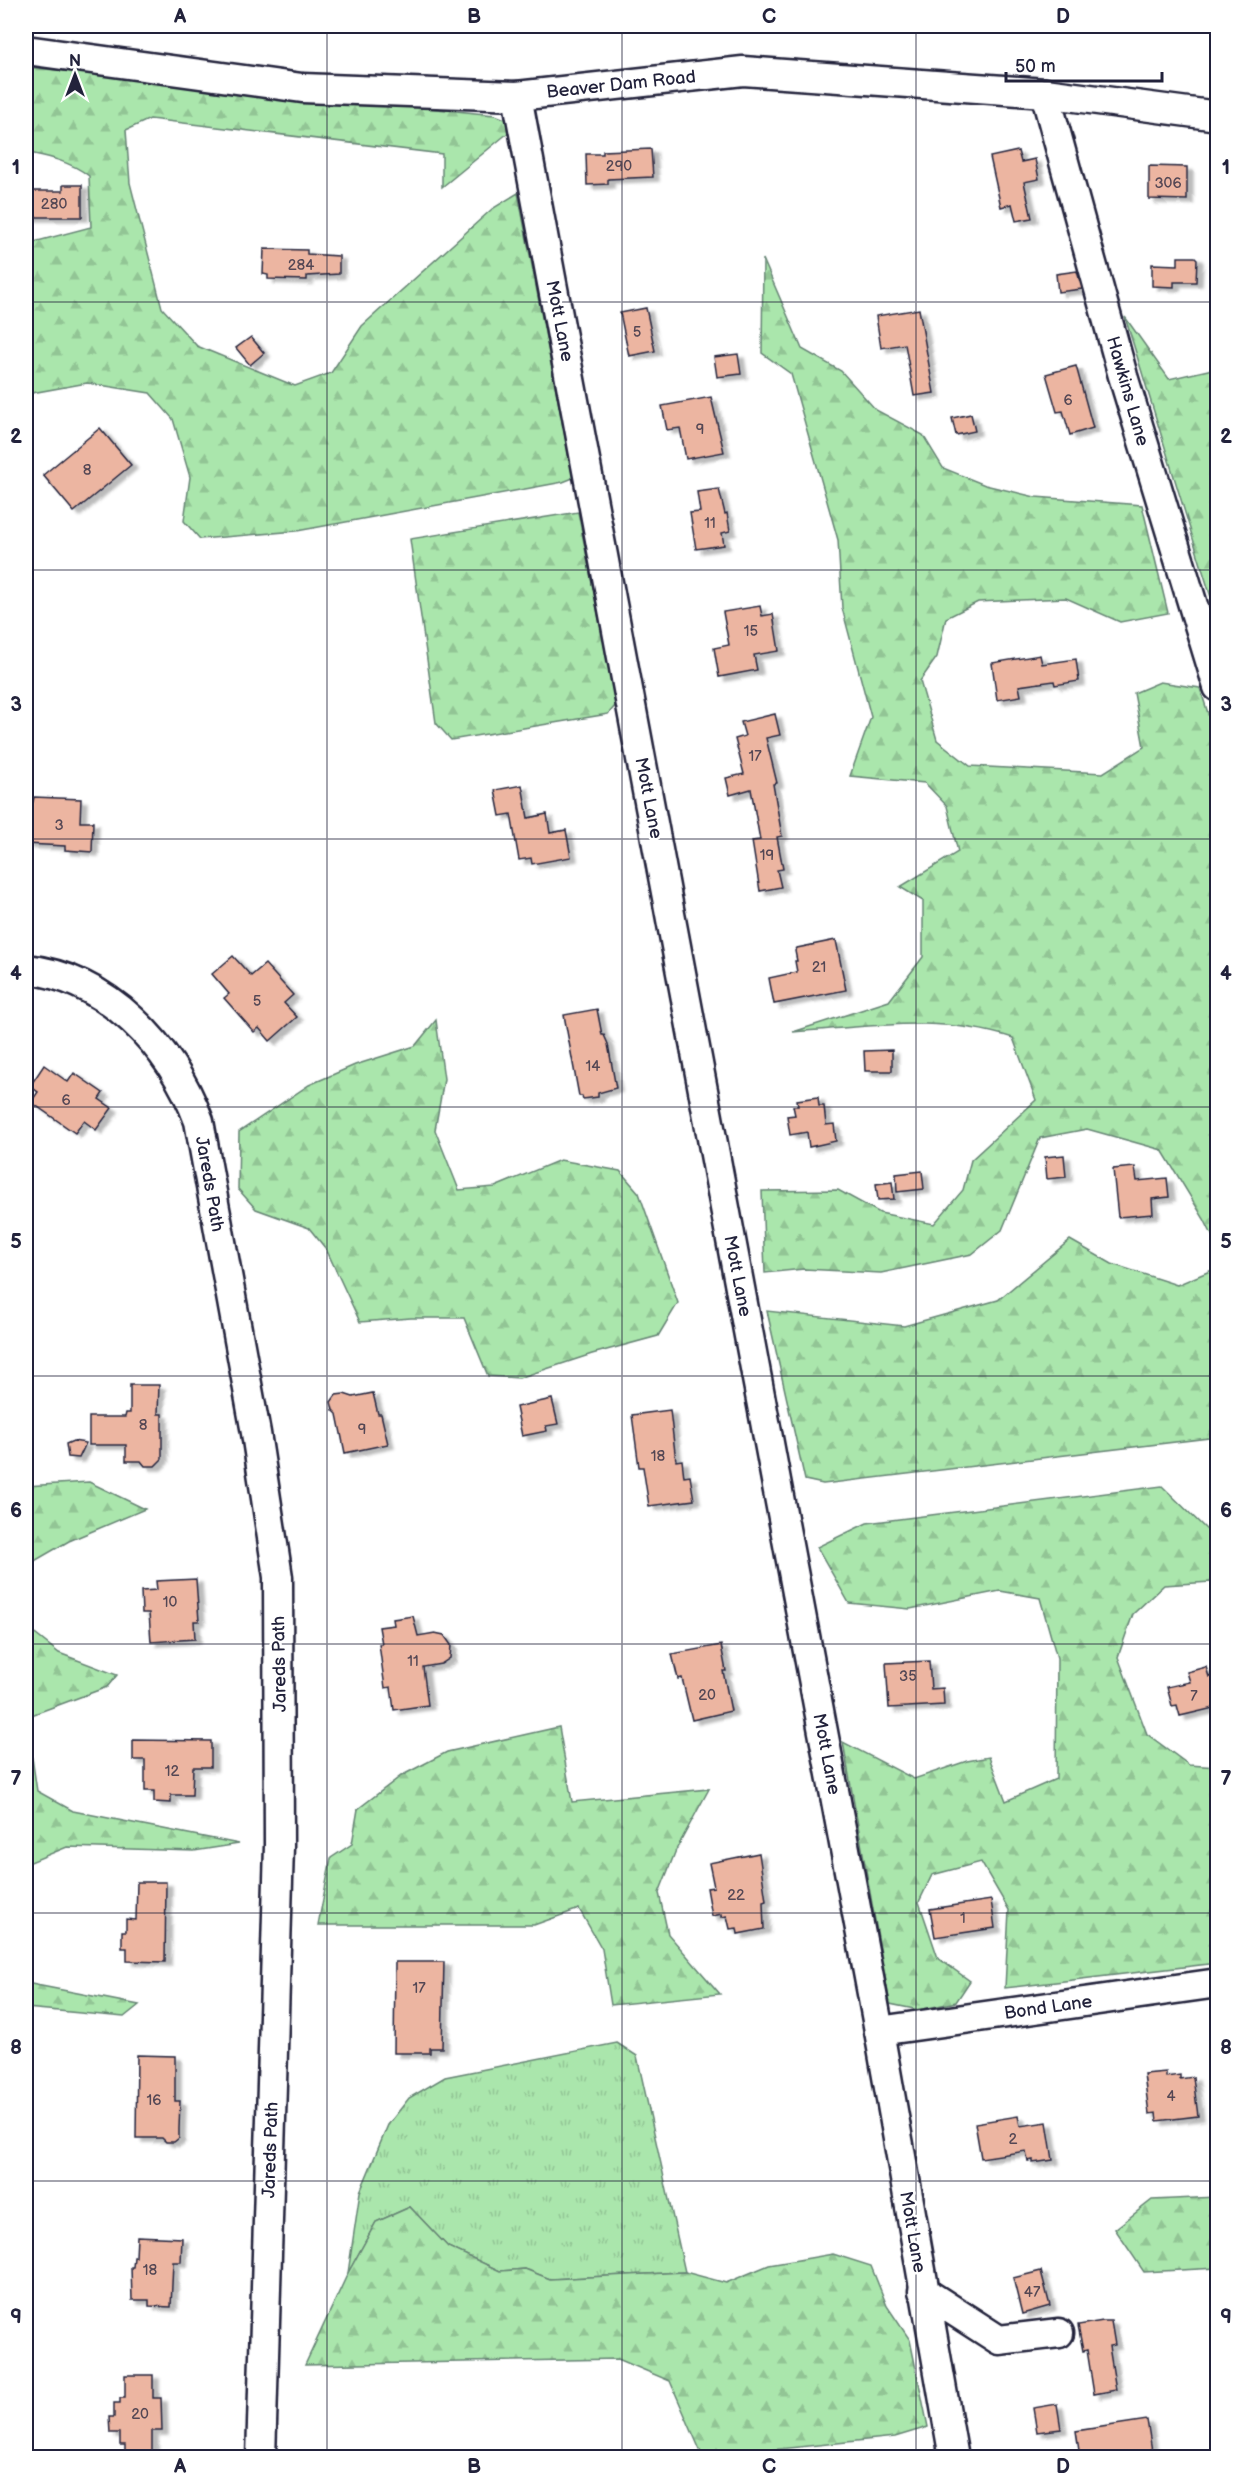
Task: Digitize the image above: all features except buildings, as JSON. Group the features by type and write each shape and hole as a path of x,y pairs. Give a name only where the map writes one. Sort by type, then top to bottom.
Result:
{"street":[{"name":"Beaver Dam Road","path":"27,42 302,88 517,96 743,71 1045,93 1218,116"},
{"name":"Hawkins Lane","path":"1045,93 1123,376 1218,687"},
{"name":"Mott Lane","path":"517,96 879,2031 954,2457"},
{"name":"Jareds Path","path":"26,969 42,971 88,988 127,1013 175,1069 189,1094 199,1120 256,1433 278,1577 279,1679 279,1846 261,2457"},
{"name":"Bond Lane","path":"879,2031 1218,1983"},
{"path":"923,2291 999,2340 1059,2333"}],"green space":[{"path":"26,67 495,115 508,120 508,133 442,187 442,154 150,119 126,130 130,183 162,308 197,346 295,386 331,373 362,326 492,209 518,193 573,478 563,482 297,531 200,539 184,521 190,477 173,419 150,393 87,383 26,394 26,244 91,227 89,176 59,160 26,153"},
{"path":"763,259 802,349 841,371 876,410 923,435 943,468 985,485 1035,497 1142,505 1168,613 1120,622 1066,598 978,602 946,618 937,657 920,681 937,740 970,766 1103,773 1144,747 1134,693 1160,682 1200,688 1218,745 1217,1245 1162,1150 1087,1129 1040,1138 1002,1230 972,1254 881,1273 804,1269 765,1273 762,1191 838,1190 880,1213 934,1224 963,1190 971,1160 1036,1100 1013,1038 958,1026 931,1024 877,1025 793,1032 889,1001 923,957 923,901 900,887 958,852 947,806 925,783 850,776 871,717 842,608 838,540 791,374 762,353"},
{"path":"1125,317 1169,379 1217,368 1217,617"},
{"path":"578,512 616,705 608,714 451,740 436,723 410,539"},
{"path":"436,1020 444,1079 435,1130 459,1190 495,1187 560,1160 620,1171 639,1193 678,1303 658,1336 592,1354 519,1378 488,1376 464,1318 411,1318 360,1322 326,1249 309,1228 256,1209 238,1189 239,1132 309,1085 355,1065 415,1046"},
{"path":"1070,1240 1112,1264 1177,1285 1217,1268 1217,1437 823,1484 805,1480 767,1311 904,1326 998,1300"},
{"path":"89,1482 145,1509 69,1541 26,1566 26,1486"},
{"path":"1162,1486 1209,1532 1217,1531 1217,1586 1211,1582 1164,1585 1133,1614 1118,1657 1147,1734 1189,1765 1217,1767 1217,1963 1005,1988 1009,1910 981,1862 932,1875 919,1902 938,1958 970,1981 956,2002 919,2010 890,2004 843,1742 914,1779 967,1761 989,1757 1006,1801 1056,1779 1057,1658 1040,1598 1000,1591 910,1609 849,1603 817,1547 867,1523"},
{"path":"26,1627 59,1653 117,1675 107,1687 26,1717"},
{"path":"26,1717 37,1791 73,1811 239,1844 194,1851 67,1847 26,1864"},
{"path":"559,1727 572,1802 709,1789 676,1850 659,1893 668,1934 720,1994 611,2005 602,1949 579,1909 534,1925 318,1925 331,1858 352,1844 358,1809 401,1776 447,1752"},
{"path":"26,1983 139,2005 124,2017 26,2008"},
{"path":"617,2043 637,2056 685,2272 550,2279 525,2269 500,2271 448,2247 410,2207 376,2222 348,2273 360,2192 388,2125 409,2098 445,2077"},
{"path":"1217,2197 1217,2268 1144,2272 1115,2229 1152,2200"},
{"path":"410,2207 448,2247 500,2271 525,2269 550,2279 685,2272 726,2283 769,2265 833,2254 871,2266 887,2306 910,2340 928,2427 895,2437 703,2457 670,2381 618,2359 305,2365 348,2273 376,2222"}]}
